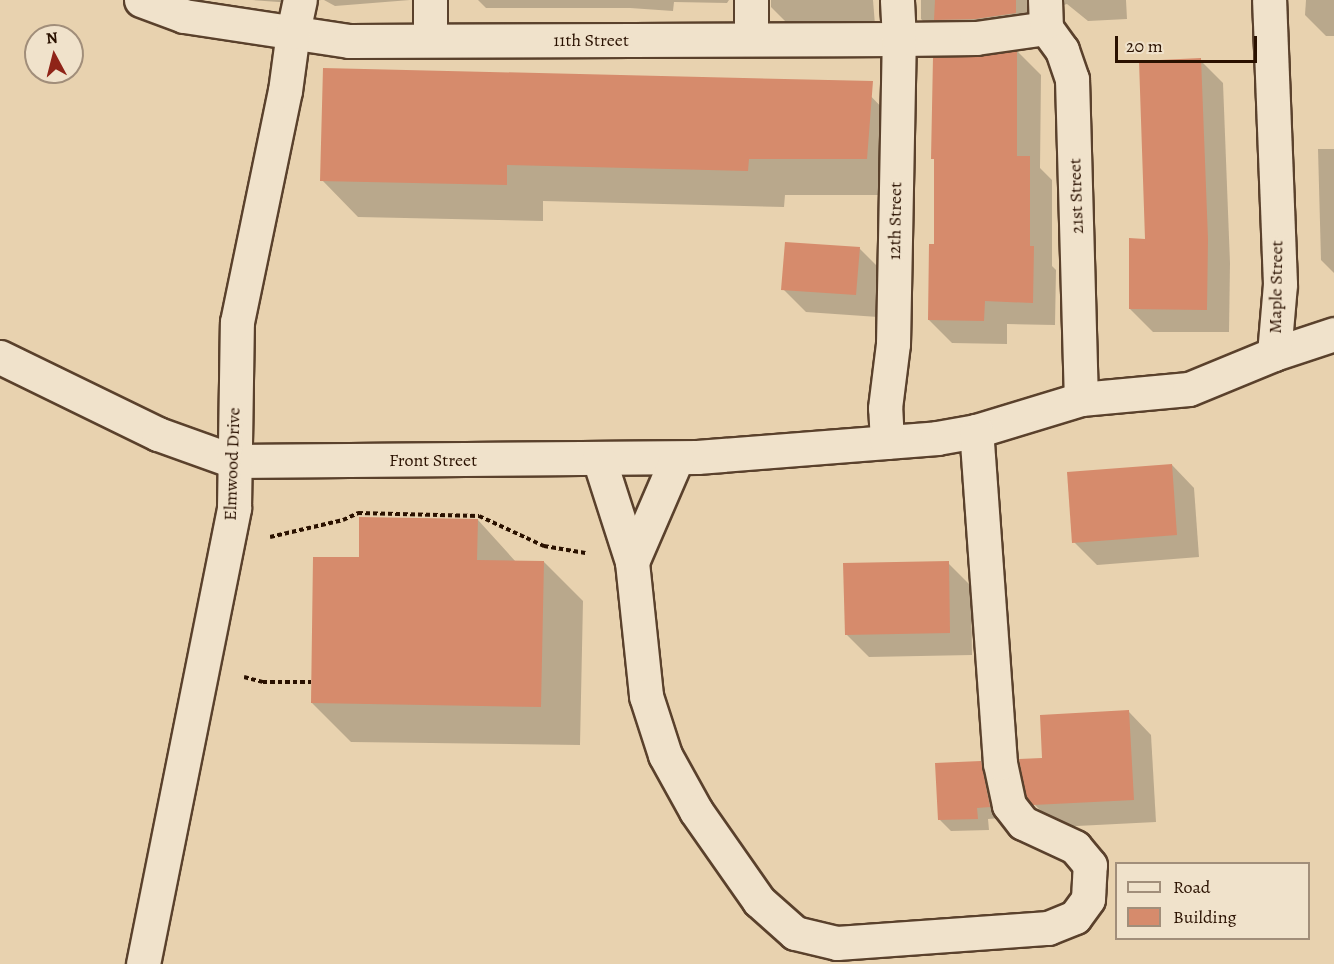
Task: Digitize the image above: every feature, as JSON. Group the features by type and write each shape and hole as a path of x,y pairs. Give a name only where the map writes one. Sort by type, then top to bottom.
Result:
{"lane":[{"name":"11th Street","path":"141,0 184,16 349,40 976,38 1045,14"},
{"name":"Elmwood Drive","path":"143,964 234,508 237,322 285,91 300,0"},
{"path":"430,0 430,40"},
{"path":"751,0 751,39"},
{"name":"12th Street","path":"887,442 885,408 893,344 899,39 897,0"},
{"name":"Maple Street","path":"887,442 976,431 1081,399 1189,389 1274,354 1280,284 1269,0"},
{"name":"21st Street","path":"1045,14 1062,50 1072,79 1081,399"},
{"path":"1274,354 1334,334"},
{"name":"Front Street","path":"0,357 158,434 233,461 677,458 887,442"},
{"path":"599,459 632,562 646,696 665,755 696,811 759,901 795,933 837,944 1048,928 1075,917 1088,899 1090,865 1075,847 1023,823 1009,805 1000,763 976,431"},
{"path":"632,562 677,458"}],"path":[{"path":"272,537 343,520 358,513 479,516 544,546"},
{"path":"263,682 311,682"}],"building":[{"path":"935,0 1016,0 1016,13 975,19 934,20"},
{"path":"1017,51 1017,156 1030,156 1030,246 1034,246 1033,303 985,301 984,321 928,320 929,244 934,244 934,159 931,159 933,57 976,57"},
{"path":"1201,58 1208,239 1207,310 1129,309 1129,238 1145,239 1139,61"},
{"path":"323,68 873,81 867,159 749,159 748,171 507,165 507,185 320,181"},
{"path":"785,242 860,247 856,295 781,290"},
{"path":"1172,464 1177,535 1072,543 1067,472"},
{"path":"359,517 478,519 477,560 544,561 541,707 311,703 313,557 359,557"},
{"path":"949,561 950,633 845,635 843,563"},
{"path":"1129,710 1134,800 1033,805 1026,797 1019,759 1042,758 1040,715"},
{"path":"981,761 990,807 977,808 978,819 938,820 935,763"}]}
